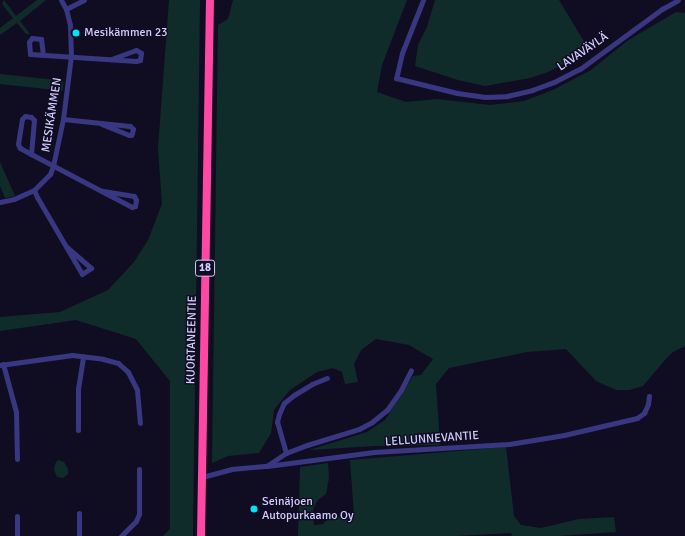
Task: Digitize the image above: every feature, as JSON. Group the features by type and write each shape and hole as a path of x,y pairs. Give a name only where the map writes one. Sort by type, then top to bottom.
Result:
{"highway":[{"name":"KUORTANEENTIE","path":"201,536 210,0"}],"street":[{"name":"MESIKÄMMEN","path":"0,202 14,200 34,190 50,174 53,166 63,119 71,56 70,26 66,9 61,0"},
{"path":"66,9 84,0"},
{"name":"LAVAVÄYLÄ","path":"422,0 402,53 396,78 456,93 484,97 506,96 532,90 554,82 580,69 656,13 678,0"},
{"path":"43,55 136,61 140,60 141,53 136,50 111,59"},
{"path":"31,154 34,120 31,117 25,116 22,119 18,144 20,148 31,154 53,166 101,191 132,207 135,206 136,200 134,196 101,191"},
{"path":"63,119 130,126 133,128 131,135 102,124"},
{"path":"34,190 66,246 82,274 91,268 66,246"},
{"path":"17,459 16,412 2,365 60,355 83,356 112,360 123,366 128,372 137,390 140,423"},
{"path":"78,430 78,389 83,356"},
{"path":"267,466 286,453 359,429 372,422 387,410 401,390 411,370"},
{"path":"286,453 278,422 279,414 284,403 312,384 327,378"},
{"name":"LELLUNNEVANTIE","path":"202,477 231,469 267,466 374,452 509,444 564,435 637,418 644,412 648,404 649,396"},
{"path":"121,536 136,521 139,514 139,469"},
{"path":"78,536 79,513"},
{"path":"17,516 17,536"}],"green space":[{"path":"4,0 16,16 37,0 46,0 20,21 30,34 26,34 17,23 0,35 0,28 13,18 2,4"},
{"path":"169,0 200,0 193,536 163,536 170,529 170,381 136,339 76,320 0,331 0,317 60,312 108,290 134,262 148,240 162,204 158,148"},
{"path":"233,0 407,0 382,65 377,92 406,102 437,99 490,105 524,101 553,90 591,70 627,41 676,12 685,13 685,346 673,352 643,386 629,390 616,390 596,381 566,349 527,352 449,368 436,384 440,445 375,446 309,450 367,432 385,420 413,376 421,375 433,359 409,345 376,339 361,350 354,364 358,382 345,384 342,372 333,368 317,372 290,390 274,410 271,433 259,453 228,456 212,463 218,25 228,19"},
{"path":"435,0 559,0 588,48 570,61 548,72 530,78 485,86 458,80 415,66 418,45 427,27"},
{"path":"0,74 64,81 63,91 0,84"},
{"path":"0,162 15,196 5,198 0,186"},
{"path":"506,447 514,516 521,525 541,528 579,519 614,517 616,532 558,536 512,536 511,533 455,536 298,536 300,467 328,463 329,478 326,494 318,500 313,509 314,525 323,524 329,518 354,515 350,460"},
{"path":"58,460 64,462 68,469 68,474 63,478 57,477 54,470 55,464"}],"place":[{"name":"Mesikämmen 23","path":"76,33"},
{"name":"Seinäjoen Autopurkaamo Oy","path":"254,509"}]}
